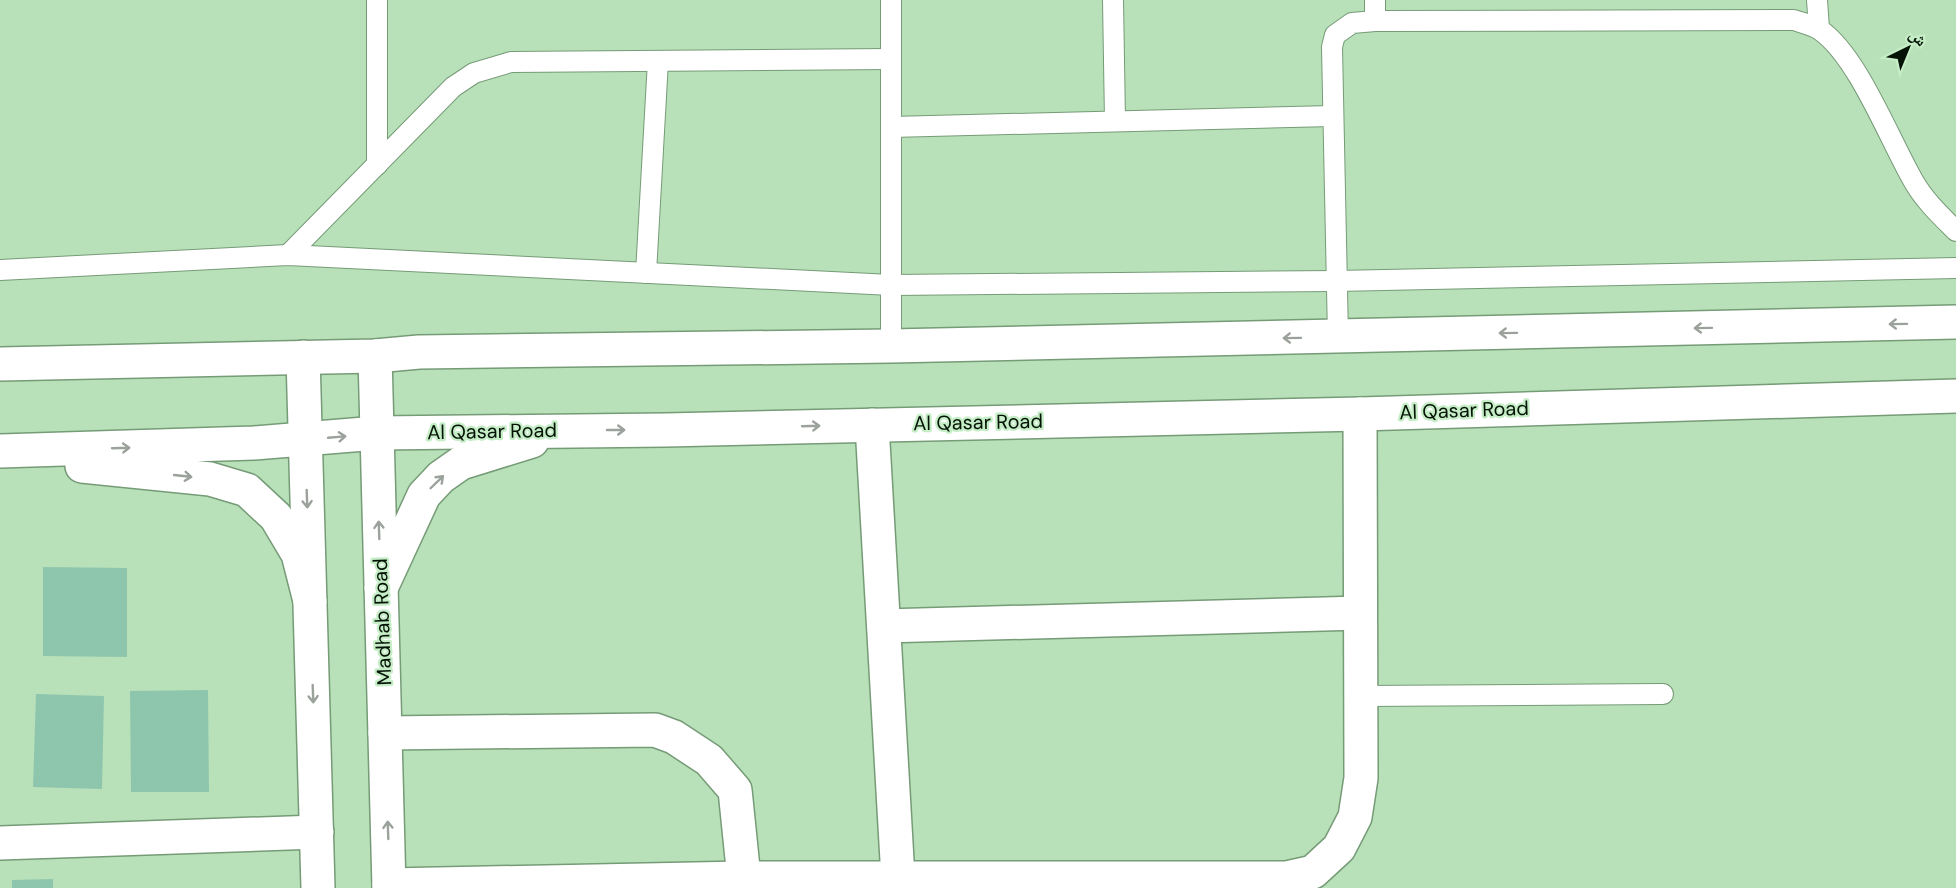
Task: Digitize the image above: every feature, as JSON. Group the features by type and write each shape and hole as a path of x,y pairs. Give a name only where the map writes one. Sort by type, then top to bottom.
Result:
{"main road":[{"path":"0,364 375,356 419,352 891,346 1956,322"},
{"name":"Madhab Road","path":"375,356 389,887"},
{"path":"303,357 318,888"},
{"name":"Al Qasar Road","path":"0,453 254,443 377,433 666,430 1360,414 1956,396"},
{"path":"389,887 744,883 898,878 1087,883 1286,878 1313,872 1339,848 1355,817 1361,778 1360,414"},
{"path":"872,425 898,878"},
{"path":"381,588 424,495 441,477 461,463 569,430"},
{"path":"0,453 86,466 210,479 248,490 276,517 298,554 310,602"},
{"path":"884,626 1360,613"},
{"path":"385,732 655,730 674,737 709,759 735,790 744,883"},
{"path":"0,843 317,832"}],"lane":[{"path":"376,165 377,0"},
{"path":"891,0 891,346"},
{"path":"1113,0 1115,122"},
{"path":"1375,0 1375,21"},
{"path":"1817,0 1819,29"},
{"path":"1338,337 1332,47 1335,35 1352,23 1375,21 1794,20 1819,29 1842,50 1915,184 1956,231"},
{"path":"288,255 453,87 474,73 511,62 891,59"},
{"path":"646,273 658,61"},
{"path":"891,128 1332,116"},
{"path":"0,270 288,255 891,285 1337,281 1956,268"},
{"path":"1361,696 1663,694"}],"building":[{"path":"43,567 127,568 127,657 43,656"},
{"path":"208,690 209,792 131,792 130,691"},
{"path":"36,694 104,696 102,789 33,787"},
{"path":"53,879 53,888 12,888 12,880"}]}
